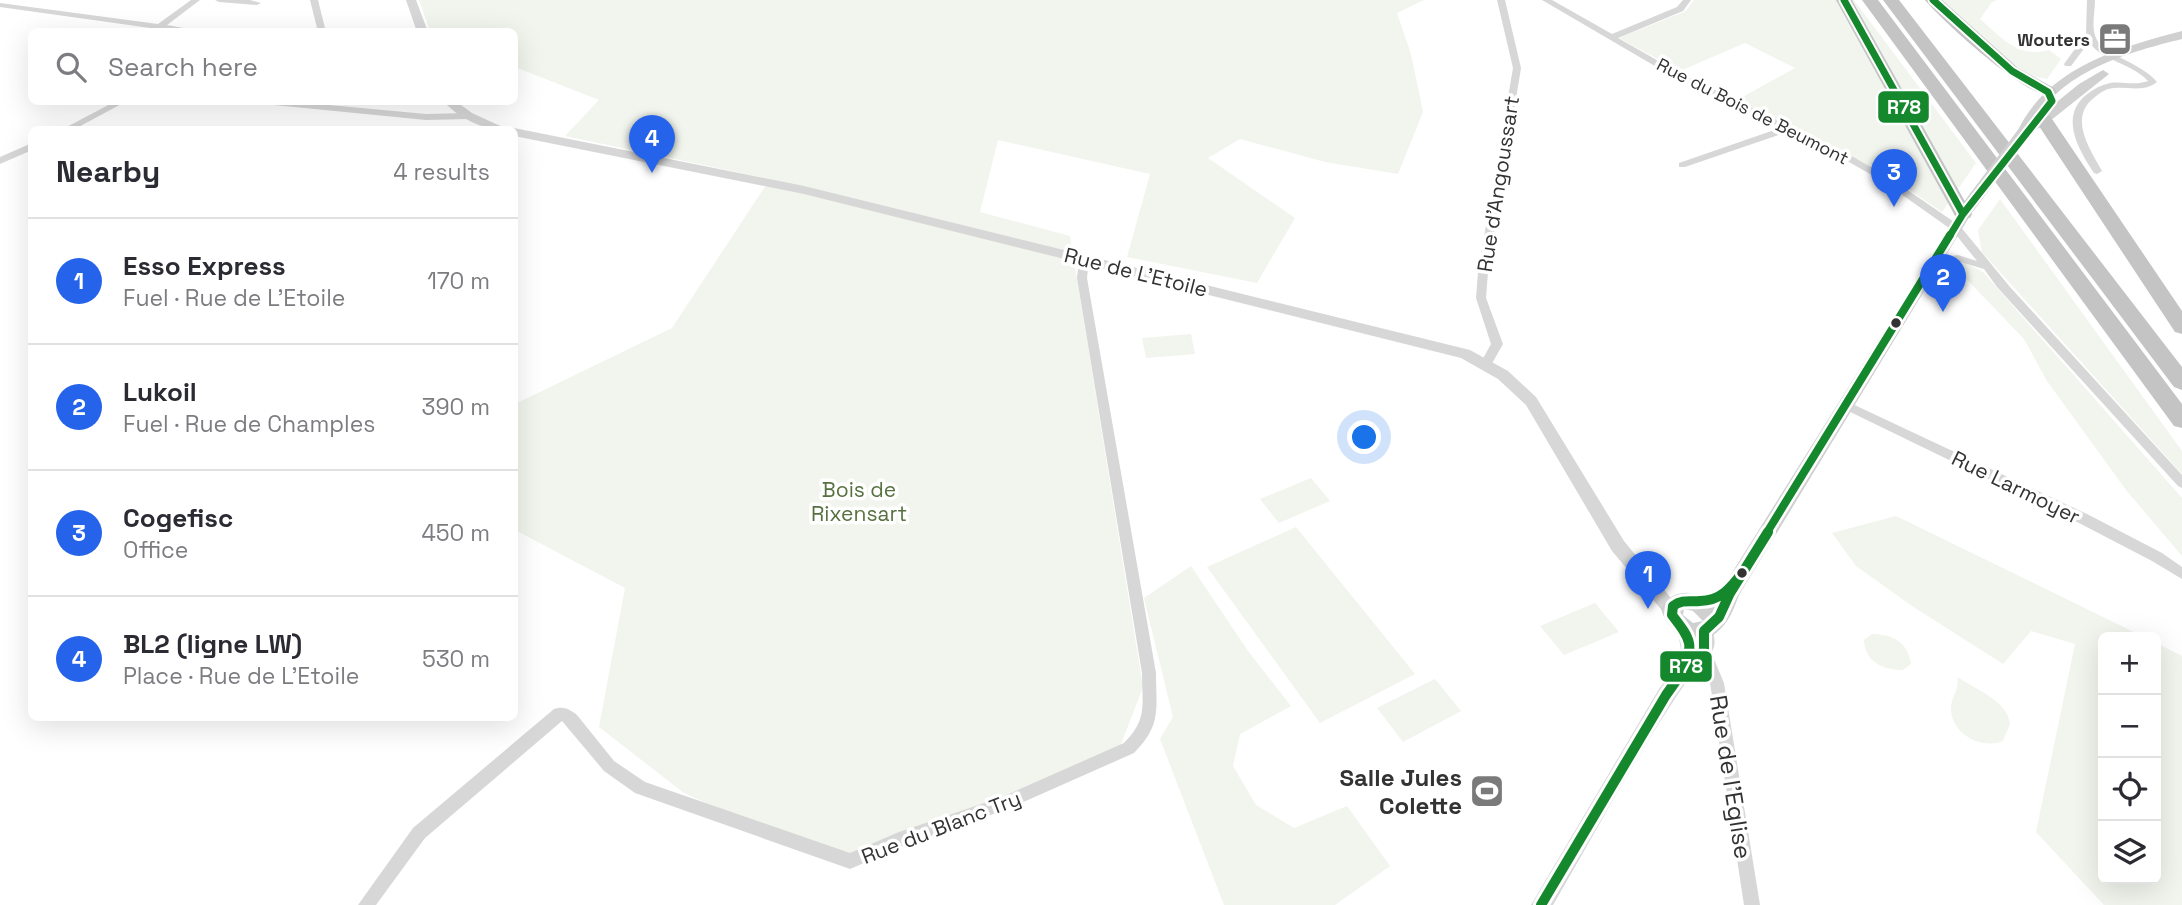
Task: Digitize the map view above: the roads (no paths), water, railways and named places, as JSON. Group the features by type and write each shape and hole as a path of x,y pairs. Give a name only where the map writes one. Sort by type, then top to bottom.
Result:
{"highway":[{"path":"1844,0 1959,221"},
{"path":"1870,0 2182,420"},
{"path":"1891,0 2180,377"},
{"path":"1933,0 2021,77 2055,88"},
{"path":"2033,129 2063,152 2182,327"}],"main road":[{"path":"1699,639 1726,606 1730,593 1959,221 2033,129 2052,101 2055,88 2116,57 2182,35"},
{"path":"2033,129 2075,91 2102,74 2182,44"},
{"path":"1699,639 1675,619 1686,604 1730,593"},
{"path":"1686,604 1708,611 1699,639"}],"street":[{"path":"160,26 196,0"},
{"path":"219,0 259,5"},
{"path":"314,0 320,28"},
{"path":"410,0 415,28"},
{"path":"410,0 422,28"},
{"name":"Rue d'Angoussart","path":"1486,364 1497,344 1480,298 1517,68 1501,0"},
{"name":"Rue du Bois de Beumont","path":"1546,0 1675,74 1789,128 1959,221"},
{"path":"1613,37 1680,9 1687,0"},
{"path":"2091,0 2091,36 2095,44 2146,74 2153,82 2143,87 2101,88 2084,100 2077,116 2080,141 2097,171"},
{"path":"3,3 174,28"},
{"path":"2068,64 2091,36"},
{"path":"73,126 114,105"},
{"path":"304,105 426,117 468,116"},
{"path":"454,105 468,116 493,126"},
{"path":"1682,165 1789,128"},
{"name":"Rue de L'Etoile","path":"518,133 804,190 1465,354 1486,364 1519,388 1531,401 1618,546 1649,581 1686,604"},
{"path":"0,161 28,148"},
{"path":"1959,221 1981,266 2005,288 2182,483"},
{"path":"1959,221 2005,288"},
{"path":"1935,261 1958,258 1981,266"},
{"name":"Rue du Blanc Try","path":"366,905 418,832 559,715 565,714 572,720 609,766 640,788 847,861 1005,803 1116,756 1135,743 1149,720 1149,673 1082,278 1084,260"},
{"name":"Rue Larmoyer","path":"1846,405 2096,525 2157,556 2182,574"},
{"path":"1541,905 1699,639"},
{"name":"Rue de l'Eglise","path":"1699,639 1717,683 1752,905"}],"place":[{"name":"Wouters","path":"2115,39"},
{"name":"BL2 (ligne LW)","path":"652,173"},
{"name":"Cogefisc","path":"1894,207"},
{"name":"Lukoil","path":"1943,312"},
{"name":"Esso Express","path":"1648,609"},
{"name":"Salle Jules Colette","path":"1487,791"}],"park label":[{"name":"Bois de Rixensart","path":"859,501"}]}
